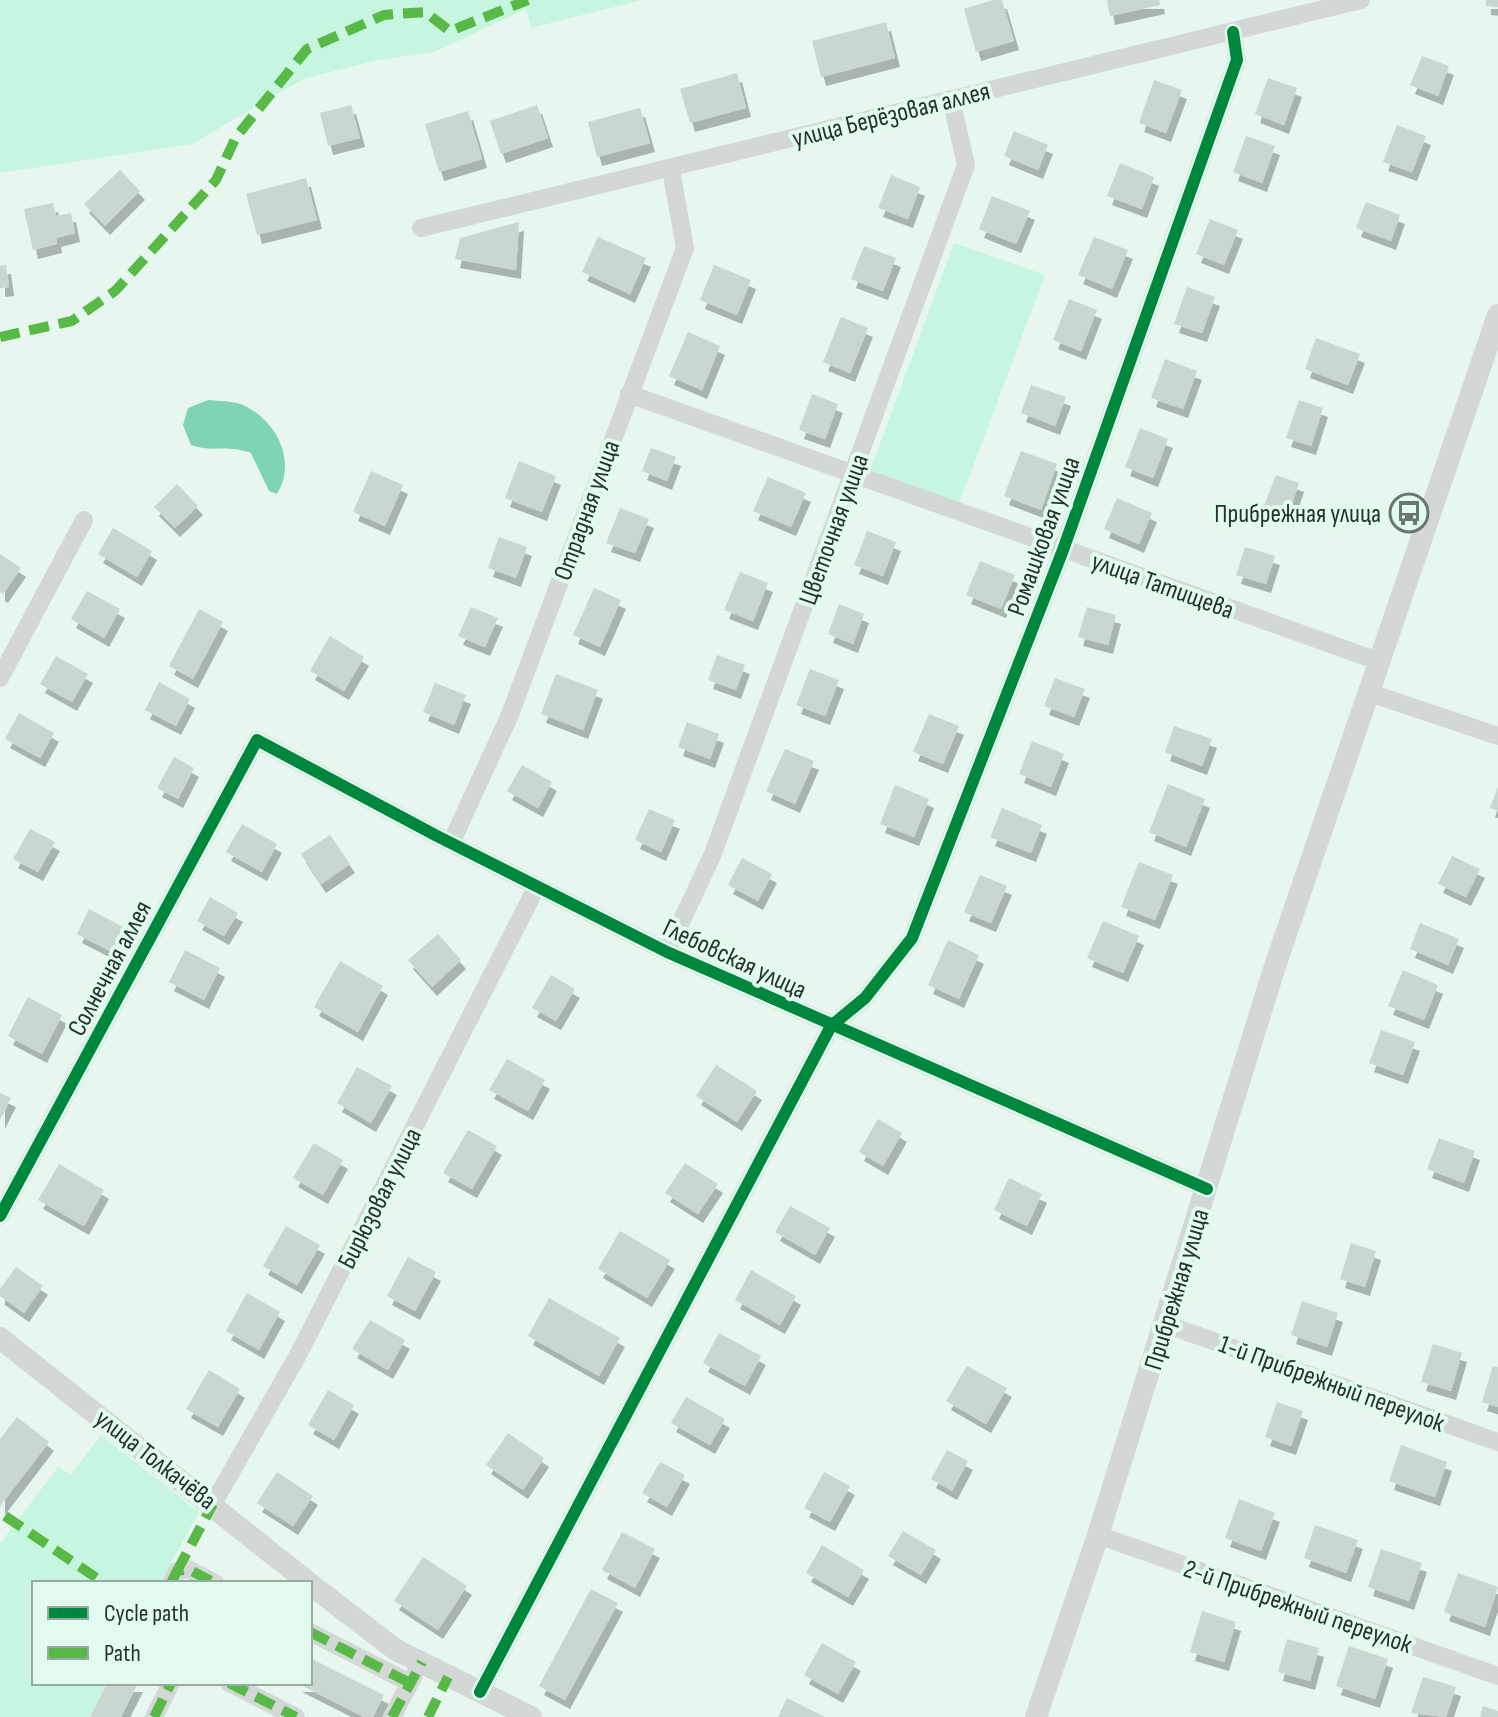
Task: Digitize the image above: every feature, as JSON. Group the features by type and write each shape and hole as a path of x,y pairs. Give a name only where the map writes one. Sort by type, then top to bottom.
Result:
{"street":[{"name":"улица Берёзовая аллея","path":"421,228 671,170 1361,0"},
{"name":"Ромашковая улица","path":"831,1026 865,998 912,938 1063,550 1237,60 1233,32"},
{"name":"Цветочная улица","path":"667,952 712,856 966,165 951,99"},
{"name":"Отрадная улица","path":"451,843 509,717 685,248 671,170"},
{"name":"Прибрежная улица","path":"1036,1717 1098,1535 1275,966 1498,315"},
{"name":"улица Татищева","path":"629,394 1381,662"},
{"path":"0,678 84,520"},
{"path":"1370,693 1498,736"},
{"name":"Глебовская улица","path":"257,740 536,888 667,952 1207,1189"},
{"name":"Солнечная аллея","path":"0,1216 257,740"},
{"name":"Бирюзовая улица","path":"213,1504 298,1355 536,888"},
{"path":"480,1692 831,1026"},
{"name":"1-й Прибрежный переулок","path":"1165,1324 1498,1442"},
{"name":"улица Толкачёва","path":"0,1338 308,1581"},
{"name":"2-й Прибрежный переулок","path":"1098,1535 1498,1676"},
{"path":"173,1581 182,1569 210,1581"},
{"name":"улица Толкачёва","path":"312,1585 396,1650 531,1717"},
{"path":"312,1633 410,1683"},
{"path":"392,1717 422,1662"},
{"path":"154,1717 170,1685"},
{"path":"233,1685 296,1717"}],"shaded area":[{"path":"0,0 642,0 531,28 526,9 434,52 377,60 303,79 192,144 0,173"},
{"path":"954,243 1045,275 959,504 870,471"},
{"path":"208,400 245,406 274,432 284,456 285,469 277,494 269,491 251,453 191,445 183,425 188,408"},
{"path":"101,1435 199,1512 161,1581 32,1581 32,1685 106,1685 90,1717 0,1717 0,1544 58,1467 71,1475"}],"building":[{"path":"1002,0 1014,41 976,52 964,9"},
{"path":"1107,0 1159,0 1160,5 1110,16"},
{"path":"1486,0 1498,0 1498,7 1486,6"},
{"path":"886,22 895,58 821,77 812,41"},
{"path":"1422,56 1449,66 1438,96 1410,85"},
{"path":"737,73 746,108 690,123 680,89"},
{"path":"1268,78 1297,88 1284,125 1255,114"},
{"path":"1154,80 1182,90 1166,133 1139,123"},
{"path":"351,105 360,138 328,146 320,113"},
{"path":"537,105 548,138 501,154 490,121"},
{"path":"640,108 650,143 597,157 588,122"},
{"path":"468,111 482,159 439,172 425,124"},
{"path":"1397,125 1426,136 1412,172 1383,162"},
{"path":"1014,131 1048,145 1038,170 1004,156"},
{"path":"1246,136 1275,146 1262,183 1233,172"},
{"path":"1120,163 1154,177 1142,209 1107,196"},
{"path":"120,170 140,191 105,226 84,204"},
{"path":"891,175 920,187 908,219 878,208"},
{"path":"306,178 317,220 257,235 246,194"},
{"path":"992,196 1030,211 1016,244 979,229"},
{"path":"1366,202 1400,215 1391,241 1356,228"},
{"path":"53,203 56,216 71,213 75,233 56,238 57,244 33,250 24,209"},
{"path":"1210,219 1238,230 1224,265 1196,254"},
{"path":"519,222 516,270 455,259 460,238"},
{"path":"598,237 646,258 630,294 582,272"},
{"path":"1094,237 1128,250 1112,289 1078,275"},
{"path":"864,246 896,258 883,291 851,279"},
{"path":"6,265 9,287 0,288 0,266"},
{"path":"714,265 751,280 737,315 700,300"},
{"path":"1187,287 1215,297 1202,333 1174,324"},
{"path":"1069,299 1097,310 1081,351 1053,340"},
{"path":"841,317 868,328 850,373 823,362"},
{"path":"688,332 720,346 702,390 669,376"},
{"path":"1316,338 1360,354 1348,385 1305,369"},
{"path":"1165,359 1197,371 1183,409 1151,398"},
{"path":"1031,385 1066,397 1055,426 1021,413"},
{"path":"812,394 838,404 825,439 799,430"},
{"path":"1299,400 1323,408 1311,446 1286,438"},
{"path":"1140,428 1168,439 1153,478 1125,467"},
{"path":"651,448 676,457 667,481 642,471"},
{"path":"1021,451 1057,464 1041,510 1004,496"},
{"path":"519,461 556,476 542,512 505,498"},
{"path":"371,471 403,485 385,526 353,512"},
{"path":"1276,475 1299,483 1288,515 1264,506"},
{"path":"768,477 806,493 791,527 753,511"},
{"path":"177,484 198,506 175,528 154,507"},
{"path":"1117,498 1152,513 1139,544 1104,529"},
{"path":"620,508 649,519 635,553 606,543"},
{"path":"113,528 152,551 137,577 98,554"},
{"path":"867,531 896,542 883,576 854,565"},
{"path":"499,537 527,547 516,578 488,568"},
{"path":"1245,547 1275,556 1266,584 1236,575"},
{"path":"0,554 21,568 3,594 0,592"},
{"path":"980,561 1015,575 1001,609 966,595"},
{"path":"740,572 768,583 753,621 724,610"},
{"path":"594,588 621,600 600,647 573,635"},
{"path":"87,591 120,609 104,638 71,619"},
{"path":"839,604 864,614 853,644 828,634"},
{"path":"471,607 498,618 485,647 458,636"},
{"path":"1087,607 1116,615 1108,645 1078,637"},
{"path":"199,609 223,622 193,679 169,666"},
{"path":"330,636 364,657 344,691 310,671"},
{"path":"717,655 745,665 736,690 708,680"},
{"path":"56,656 88,674 72,702 40,684"},
{"path":"810,669 839,680 825,716 796,705"},
{"path":"556,674 598,690 583,730 541,714"},
{"path":"1055,678 1085,689 1074,717 1044,706"},
{"path":"159,682 190,699 176,726 145,710"},
{"path":"435,683 466,695 454,725 423,712"},
{"path":"19,713 54,733 40,758 5,739"},
{"path":"929,714 959,726 943,764 913,752"},
{"path":"687,722 719,734 710,759 678,747"},
{"path":"1174,726 1212,739 1202,766 1165,752"},
{"path":"1032,741 1064,754 1051,787 1019,774"},
{"path":"785,749 814,761 795,804 766,791"},
{"path":"174,757 194,768 178,799 157,788"},
{"path":"522,765 552,782 538,808 507,791"},
{"path":"1168,784 1205,799 1186,847 1149,832"},
{"path":"895,785 929,799 914,837 880,824"},
{"path":"1498,787 1498,811 1490,808"},
{"path":"1002,808 1042,825 1031,853 990,837"},
{"path":"649,809 675,820 661,852 635,840"},
{"path":"242,824 277,844 262,872 226,852"},
{"path":"30,829 55,842 38,872 13,859"},
{"path":"330,835 350,864 321,884 301,854"},
{"path":"1452,856 1480,869 1466,897 1438,884"},
{"path":"742,858 772,874 758,901 728,885"},
{"path":"1139,862 1173,875 1155,920 1121,907"},
{"path":"980,875 1007,886 991,923 964,912"},
{"path":"210,897 238,913 224,936 197,921"},
{"path":"89,909 125,928 112,952 77,934"},
{"path":"1103,921 1139,936 1123,973 1087,958"},
{"path":"1420,923 1459,939 1448,965 1410,949"},
{"path":"438,934 461,960 432,987 408,960"},
{"path":"948,940 979,955 959,999 928,985"},
{"path":"185,950 220,968 204,1000 169,982"},
{"path":"340,961 383,986 358,1032 314,1007"},
{"path":"1403,970 1438,985 1424,1020 1388,1006"},
{"path":"551,975 575,989 556,1021 532,1008"},
{"path":"28,997 62,1015 42,1054 8,1036"},
{"path":"1381,1030 1415,1042 1403,1075 1369,1063"},
{"path":"507,1059 545,1080 528,1111 489,1090"},
{"path":"716,1065 757,1091 737,1122 696,1096"},
{"path":"357,1067 392,1086 371,1123 337,1103"},
{"path":"0,1093 11,1098 0,1120"},
{"path":"878,1119 902,1133 883,1166 859,1152"},
{"path":"468,1130 497,1146 472,1189 443,1173"},
{"path":"1439,1138 1475,1151 1464,1183 1427,1169"},
{"path":"314,1143 343,1160 323,1195 293,1178"},
{"path":"685,1163 718,1184 698,1214 665,1193"},
{"path":"59,1164 104,1190 84,1226 38,1200"},
{"path":"1009,1178 1042,1194 1027,1226 994,1210"},
{"path":"790,1206 830,1228 815,1255 775,1232"},
{"path":"286,1226 320,1245 297,1285 263,1266"},
{"path":"620,1231 670,1260 647,1298 598,1269"},
{"path":"1351,1243 1376,1251 1365,1287 1340,1279"},
{"path":"408,1257 436,1272 415,1311 387,1296"},
{"path":"16,1267 43,1286 24,1313 0,1296 0,1289"},
{"path":"751,1270 796,1296 780,1325 735,1300"},
{"path":"247,1293 280,1312 259,1350 226,1331"},
{"path":"549,1298 620,1338 599,1376 528,1336"},
{"path":"1302,1301 1338,1313 1327,1347 1291,1335"},
{"path":"370,1320 405,1340 388,1370 352,1349"},
{"path":"719,1333 761,1356 745,1386 703,1363"},
{"path":"1433,1344 1462,1353 1451,1391 1421,1382"},
{"path":"967,1366 1007,1388 986,1424 946,1401"},
{"path":"1493,1366 1498,1367 1498,1407 1482,1402"},
{"path":"209,1370 240,1389 218,1427 186,1409"},
{"path":"328,1390 354,1405 334,1440 308,1425"},
{"path":"686,1397 725,1419 710,1445 671,1423"},
{"path":"1277,1402 1303,1411 1291,1446 1265,1437"},
{"path":"17,1417 49,1442 0,1506 0,1439"},
{"path":"508,1433 544,1458 523,1490 486,1465"},
{"path":"1401,1445 1447,1462 1435,1497 1389,1481"},
{"path":"947,1450 968,1461 952,1491 931,1479"},
{"path":"660,1462 685,1475 667,1507 642,1493"},
{"path":"277,1472 313,1496 293,1526 257,1503"},
{"path":"824,1472 850,1486 830,1522 804,1508"},
{"path":"1239,1499 1275,1513 1261,1551 1225,1538"},
{"path":"1315,1525 1358,1540 1346,1573 1304,1558"},
{"path":"903,1531 936,1550 921,1575 888,1556"},
{"path":"622,1532 655,1549 635,1588 602,1570"},
{"path":"822,1545 864,1570 848,1597 806,1573"},
{"path":"1381,1549 1422,1563 1409,1601 1368,1587"},
{"path":"423,1557 467,1586 438,1630 394,1601"},
{"path":"1458,1573 1498,1587 1485,1627 1444,1612"},
{"path":"591,1589 618,1603 565,1700 539,1686"},
{"path":"1202,1611 1236,1622 1224,1662 1190,1652"},
{"path":"1287,1639 1319,1648 1310,1681 1278,1672"},
{"path":"822,1643 856,1662 838,1694 804,1675"},
{"path":"1349,1646 1388,1659 1375,1699 1336,1686"},
{"path":"312,1659 384,1695 373,1717 364,1717 301,1685 312,1685"},
{"path":"1423,1677 1456,1687 1446,1717 1411,1713"},
{"path":"106,1685 137,1685 121,1717 90,1717"},
{"path":"787,1698 825,1717 778,1717"},
{"path":"1483,1706 1498,1711 1498,1717 1480,1717"}],"marked path":[{"path":"0,337 72,321 115,291 216,180 236,137 307,49 384,15 425,12 450,31 528,0"},
{"path":"177,1571 213,1504"},
{"path":"5,1516 101,1581"},
{"path":"172,1581 177,1571 188,1569 211,1581"},
{"path":"312,1633 410,1683"},
{"path":"392,1717 422,1662"},
{"path":"428,1717 448,1677"},
{"path":"154,1717 170,1685"},
{"path":"233,1685 296,1717"}],"cycle path":[{"path":"480,1692 831,1026 865,998 912,938 1063,550 1237,60 1233,32"},
{"path":"0,1216 257,740 437,836 667,952 1207,1189"}],"place":[{"name":"Прибрежная улица","path":"1409,513"}]}
